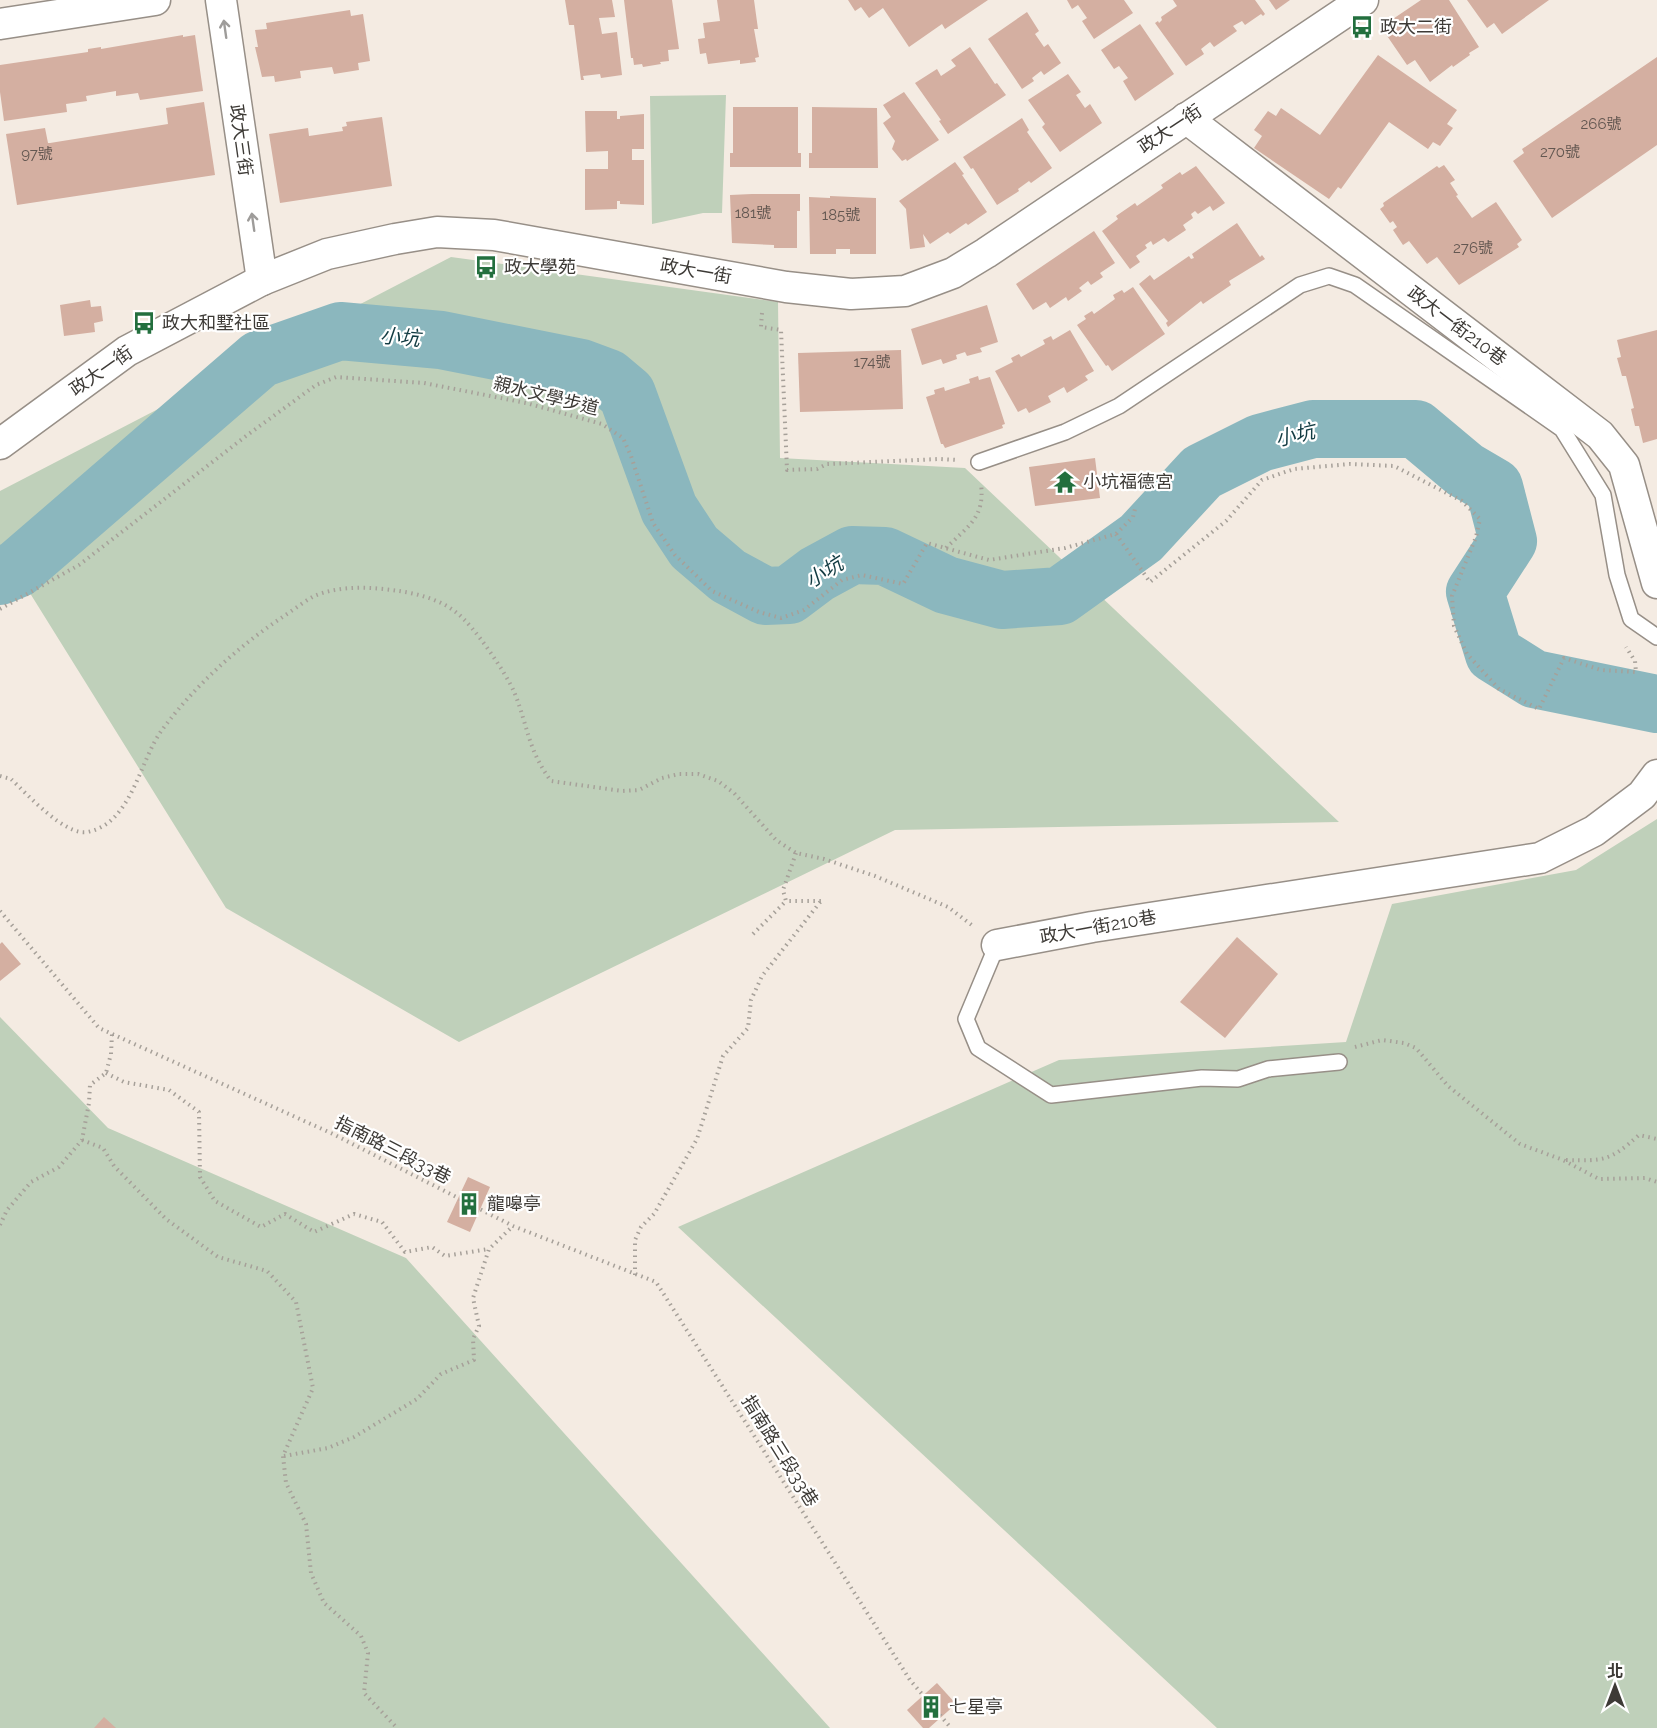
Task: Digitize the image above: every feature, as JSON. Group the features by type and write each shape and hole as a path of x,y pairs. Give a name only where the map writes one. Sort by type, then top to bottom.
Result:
{"street":[{"path":"0,24 155,0"},
{"name":"政大三街","path":"221,0 262,280"},
{"name":"政大一街","path":"0,444 127,351 262,280 327,254 395,239 437,232 494,235 806,290 851,294 905,291 962,268 1363,0"},
{"name":"政大一街210巷","path":"1186,118 1600,435 1624,465 1657,583"},
{"name":"政大一街210巷","path":"997,945 1092,927 1540,858 1594,831 1642,795 1657,775"}],"lane":[{"path":"979,462 1065,432 1119,406 1300,285 1329,276 1356,285 1562,429 1603,495 1617,575 1631,619 1657,637"},
{"path":"997,945 966,1018 978,1048 1051,1095 1202,1078 1238,1079 1268,1069 1339,1062"}],"path":[{"path":"763,306 761,327 781,330 787,470 817,469 827,464 927,460 979,462 983,499 978,517 946,548"},
{"name":"親水文學步道","path":"0,609 79,565 246,436 316,385 336,377 424,383 526,403 602,424 623,438 653,523 675,555 712,591 759,612 781,618 804,610 842,580 862,575 903,585 927,543 989,560 1065,548 1116,534"},
{"path":"1135,509 1132,517 1116,534 1150,582 1226,521 1262,480 1294,469 1350,464 1394,466 1462,501 1480,519 1476,537 1452,596 1454,626 1467,654 1499,689 1539,709 1564,658 1601,670 1636,672 1635,661 1619,636 1631,619"},
{"path":"0,776 11,779 67,829 85,833 105,826 129,798 160,732 198,687 260,632 314,596 343,589 376,587 424,595 458,613 491,653 515,693 530,743 551,781 622,791 639,790 662,778 679,774 698,774 718,781 734,793 776,840 796,853 824,859 875,876 948,906 997,945"},
{"path":"786,901 783,890 796,853"},
{"path":"635,1275 635,1240 641,1227 654,1214 697,1139 723,1056 748,1028 751,1000 762,976 821,901 786,901 753,934"},
{"name":"指南路三段33巷","path":"0,911 99,1028 333,1134 513,1226 656,1282 910,1680 951,1728"},
{"path":"0,1225 7,1210 31,1182 59,1167 82,1140 90,1085 106,1073 111,1054 112,1034"},
{"path":"1339,1062 1354,1047 1382,1040 1404,1043 1416,1048 1448,1086 1520,1144 1563,1160 1599,1179 1645,1178 1657,1182"},
{"path":"106,1073 124,1082 169,1090 199,1112 200,1177 214,1202 261,1227 285,1214 314,1232 354,1214 382,1221 405,1252 432,1248 445,1256 489,1249"},
{"path":"1563,1160 1598,1161 1620,1152 1639,1136 1657,1139"},
{"path":"82,1140 103,1148 114,1166 166,1219 218,1257 267,1271 296,1302 313,1388 283,1456 286,1483 306,1524 311,1573 319,1593 324,1603 361,1636 368,1653 364,1694 397,1728"},
{"path":"283,1456 328,1448 354,1437 417,1399 441,1374 474,1359 473,1339 479,1326 473,1298 489,1249 513,1226"}],"green space":[{"path":"726,95 722,213 703,213 652,224 650,96"},
{"path":"451,257 778,302 780,458 965,468 1339,822 895,830 459,1042 226,908 0,545 0,491"},
{"path":"1657,819 1657,1728 1217,1728 678,1227 1059,1060 1346,1042 1392,904 1576,870"},
{"path":"0,1017 108,1128 406,1258 830,1728 0,1728"}],"building":[{"path":"565,0 612,0 615,17 599,18 602,34 617,32 622,75 601,78 600,74 583,76 584,80 581,80 574,25 569,25"},
{"path":"624,0 672,0 679,49 668,50 669,61 643,67 642,64 634,65 633,58 631,58"},
{"path":"717,0 754,0 758,29 754,29 759,57 755,58 756,62 740,64 740,60 708,64 706,53 700,54 698,39 705,38 703,23 720,21"},
{"path":"848,0 988,0 945,29 942,24 909,47 883,8 869,18 861,7 855,11"},
{"path":"1067,0 1124,0 1133,13 1094,39 1082,21 1087,18 1078,5 1072,9"},
{"path":"1173,0 1255,0 1265,14 1263,16 1261,14 1245,25 1242,21 1233,26 1237,31 1214,47 1210,42 1201,49 1204,54 1186,66 1155,23 1158,21 1159,23 1162,20 1161,17 1177,6"},
{"path":"1269,0 1290,0 1276,10"},
{"path":"1421,0 1449,0 1479,47 1430,82 1415,60 1407,65 1381,27"},
{"path":"1467,0 1549,0 1502,34 1494,23 1487,28"},
{"path":"350,10 351,16 363,14 370,61 358,63 359,70 334,74 332,67 300,71 301,78 275,82 274,76 262,77 255,47 258,47 255,30 267,29 266,23"},
{"path":"1027,12 1039,31 1035,34 1044,47 1048,44 1061,63 1044,75 1041,71 1032,78 1034,81 1022,89 988,39"},
{"path":"1140,24 1174,74 1135,101 1123,81 1128,78 1119,66 1114,69 1101,50"},
{"path":"183,35 183,37 195,35 203,91 140,100 138,93 116,96 116,91 86,96 87,101 66,104 67,112 4,121 0,92 0,65"},
{"path":"970,47 995,84 997,83 1006,95 948,134 915,83 937,69 941,76 956,66 951,60"},
{"path":"1378,55 1457,110 1447,124 1453,128 1440,146 1433,142 1428,149 1389,122 1341,189 1338,187 1329,199 1254,148 1262,136 1254,130 1268,111 1276,116 1281,108 1320,135"},
{"path":"1657,57 1657,145 1552,218 1513,161 1524,153 1522,149"},
{"path":"1068,74 1081,92 1076,95 1085,108 1090,104 1102,123 1060,152 1042,127 1045,124 1028,100"},
{"path":"904,92 939,140 907,161 906,159 902,161 892,149 895,141 883,123 891,117 883,105"},
{"path":"204,102 215,175 17,205 6,134 45,128 48,143 50,143 168,124 166,108"},
{"path":"733,107 798,107 798,153 801,153 801,167 730,167 730,153 733,153"},
{"path":"812,107 877,108 878,168 809,168 809,153 812,153"},
{"path":"585,111 617,111 617,119 620,119 620,116 644,114 644,149 632,149 632,160 644,160 644,205 620,204 620,201 617,201 617,209 585,210 585,169 608,169 608,151 586,152"},
{"path":"382,117 392,186 280,203 269,134 308,128 309,136 343,131 342,127 347,126 346,122"},
{"path":"1022,118 1029,130 1027,132 1052,168 1031,183 1029,181 1018,189 1019,191 997,205 973,168 971,169 963,157"},
{"path":"955,162 987,212 968,225 966,223 950,234 948,232 930,244 923,234 925,247 910,249 906,209 899,201"},
{"path":"1444,165 1455,180 1450,183 1458,195 1456,196 1472,218 1496,202 1522,240 1517,244 1519,247 1459,285 1437,257 1427,264 1409,241 1403,245 1393,230 1397,227 1393,221 1390,223 1380,209 1384,206 1383,203 1437,166 1439,168"},
{"path":"1196,166 1225,203 1213,211 1210,206 1198,214 1195,211 1191,214 1193,218 1183,225 1186,230 1168,242 1164,238 1153,245 1151,241 1145,245 1147,248 1136,256 1140,262 1130,269 1102,231 1118,219 1116,216 1135,203 1137,206 1163,188 1161,185 1180,172 1182,175"},
{"path":"800,194 800,211 797,211 797,248 732,243 730,195"},
{"path":"830,196 876,198 876,254 850,254 850,249 836,249 836,254 810,254 809,197 830,198"},
{"path":"1237,223 1260,257 1262,255 1265,259 1229,281 1231,285 1203,304 1201,301 1168,327 1166,323 1168,321 1139,284 1150,275 1154,280 1189,256 1191,259 1194,258 1192,254"},
{"path":"1094,231 1115,263 1100,273 1103,277 1091,285 1088,281 1079,288 1082,291 1068,301 1066,297 1050,308 1046,302 1033,310 1016,284"},
{"path":"1133,287 1165,334 1112,371 1077,325 1086,319 1084,316 1092,311 1094,314 1115,299 1113,295 1122,290 1124,293"},
{"path":"90,300 91,307 101,306 103,321 94,323 95,332 64,336 60,305"},
{"path":"987,305 998,342 980,348 982,352 967,356 965,352 956,355 957,359 943,364 941,359 922,365 911,329"},
{"path":"1070,330 1094,371 1085,376 1088,380 1067,393 1064,387 1048,396 1051,402 1029,413 1026,408 1018,412 995,371 1013,362 1011,358 1019,354 1021,357 1045,344 1043,340 1051,336 1053,340"},
{"path":"1657,330 1657,439 1643,443 1639,426 1635,426 1631,409 1634,408 1626,376 1622,376 1617,358 1621,357 1617,340"},
{"path":"901,350 903,409 800,412 798,353"},
{"path":"978,376 979,380 990,377 1005,424 1002,425 1003,428 945,448 941,444 926,397 935,394 934,390 944,387 945,391 970,383 969,379"},
{"name":"小坑福德宮","path":"1095,458 1100,498 1035,506 1029,467"},
{"path":"1237,937 1278,974 1225,1038 1180,1002"},
{"path":"2,942 21,964 0,981 0,944"},
{"name":"龍嗥亭","path":"468,1177 490,1187 470,1232 447,1222"},
{"name":"七星亭","path":"937,1683 956,1704 929,1728 923,1728 907,1710"},
{"path":"104,1717 116,1728 94,1728"}],"waterway":[{"name":"小坑","path":"0,576 17,569 260,359 340,331 441,340 581,368 608,378 627,394 669,509 694,547 728,576 765,596 789,595 817,574 852,555 885,556 946,585 1002,600 1060,596 1141,538 1202,472 1260,443 1313,429 1416,429 1465,470 1494,487 1508,541 1475,592 1494,654 1534,679 1657,704"}],"place":[{"name":"政大二街","path":"1362,27"},
{"name":"政大學苑","path":"486,267"},
{"name":"政大和墅社區","path":"144,323"},
{"name":"小坑福德宮","path":"1065,482"},
{"name":"龍嗥亭","path":"469,1204"},
{"name":"七星亭","path":"931,1707"}]}
